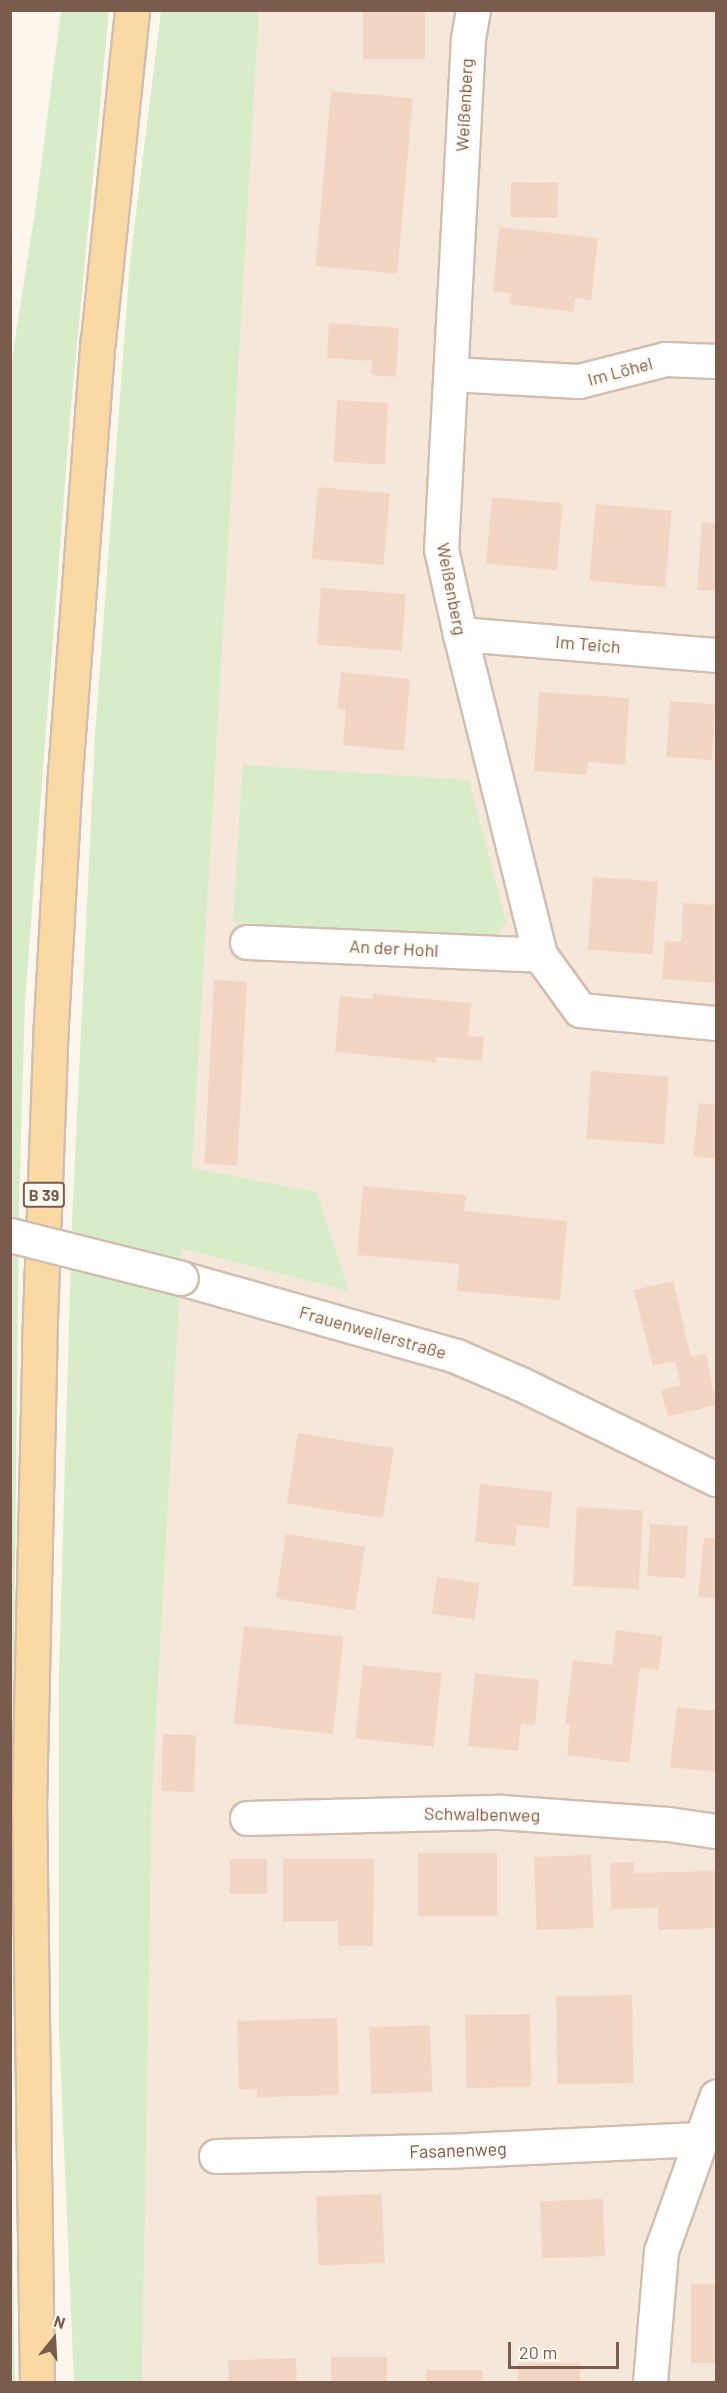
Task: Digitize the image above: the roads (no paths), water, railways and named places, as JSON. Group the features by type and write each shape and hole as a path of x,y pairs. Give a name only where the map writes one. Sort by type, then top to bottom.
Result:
{"main road":[{"name":"B 39","path":"37,2382 29,1805 39,1347 51,1023 65,774 98,340 132,10"}],"street":[{"name":"Weißenberg","path":"473,10 468,38 441,549 460,634 540,955 580,1010 717,1023"},
{"name":"Im Löhel","path":"451,374 579,381 665,359 717,361"},
{"name":"Im Teich","path":"460,634 717,655"},
{"name":"An der Hohl","path":"247,942 540,955"},
{"name":"Frauenweilerstraße","path":"10,1235 181,1278 456,1356 522,1384 717,1479"},
{"name":"Schwalbenweg","path":"247,1818 501,1812 668,1824 717,1831"},
{"path":"650,2382 661,2251 717,2097"},
{"name":"Fasanenweg","path":"216,2156 445,2151 700,2139"}]}
